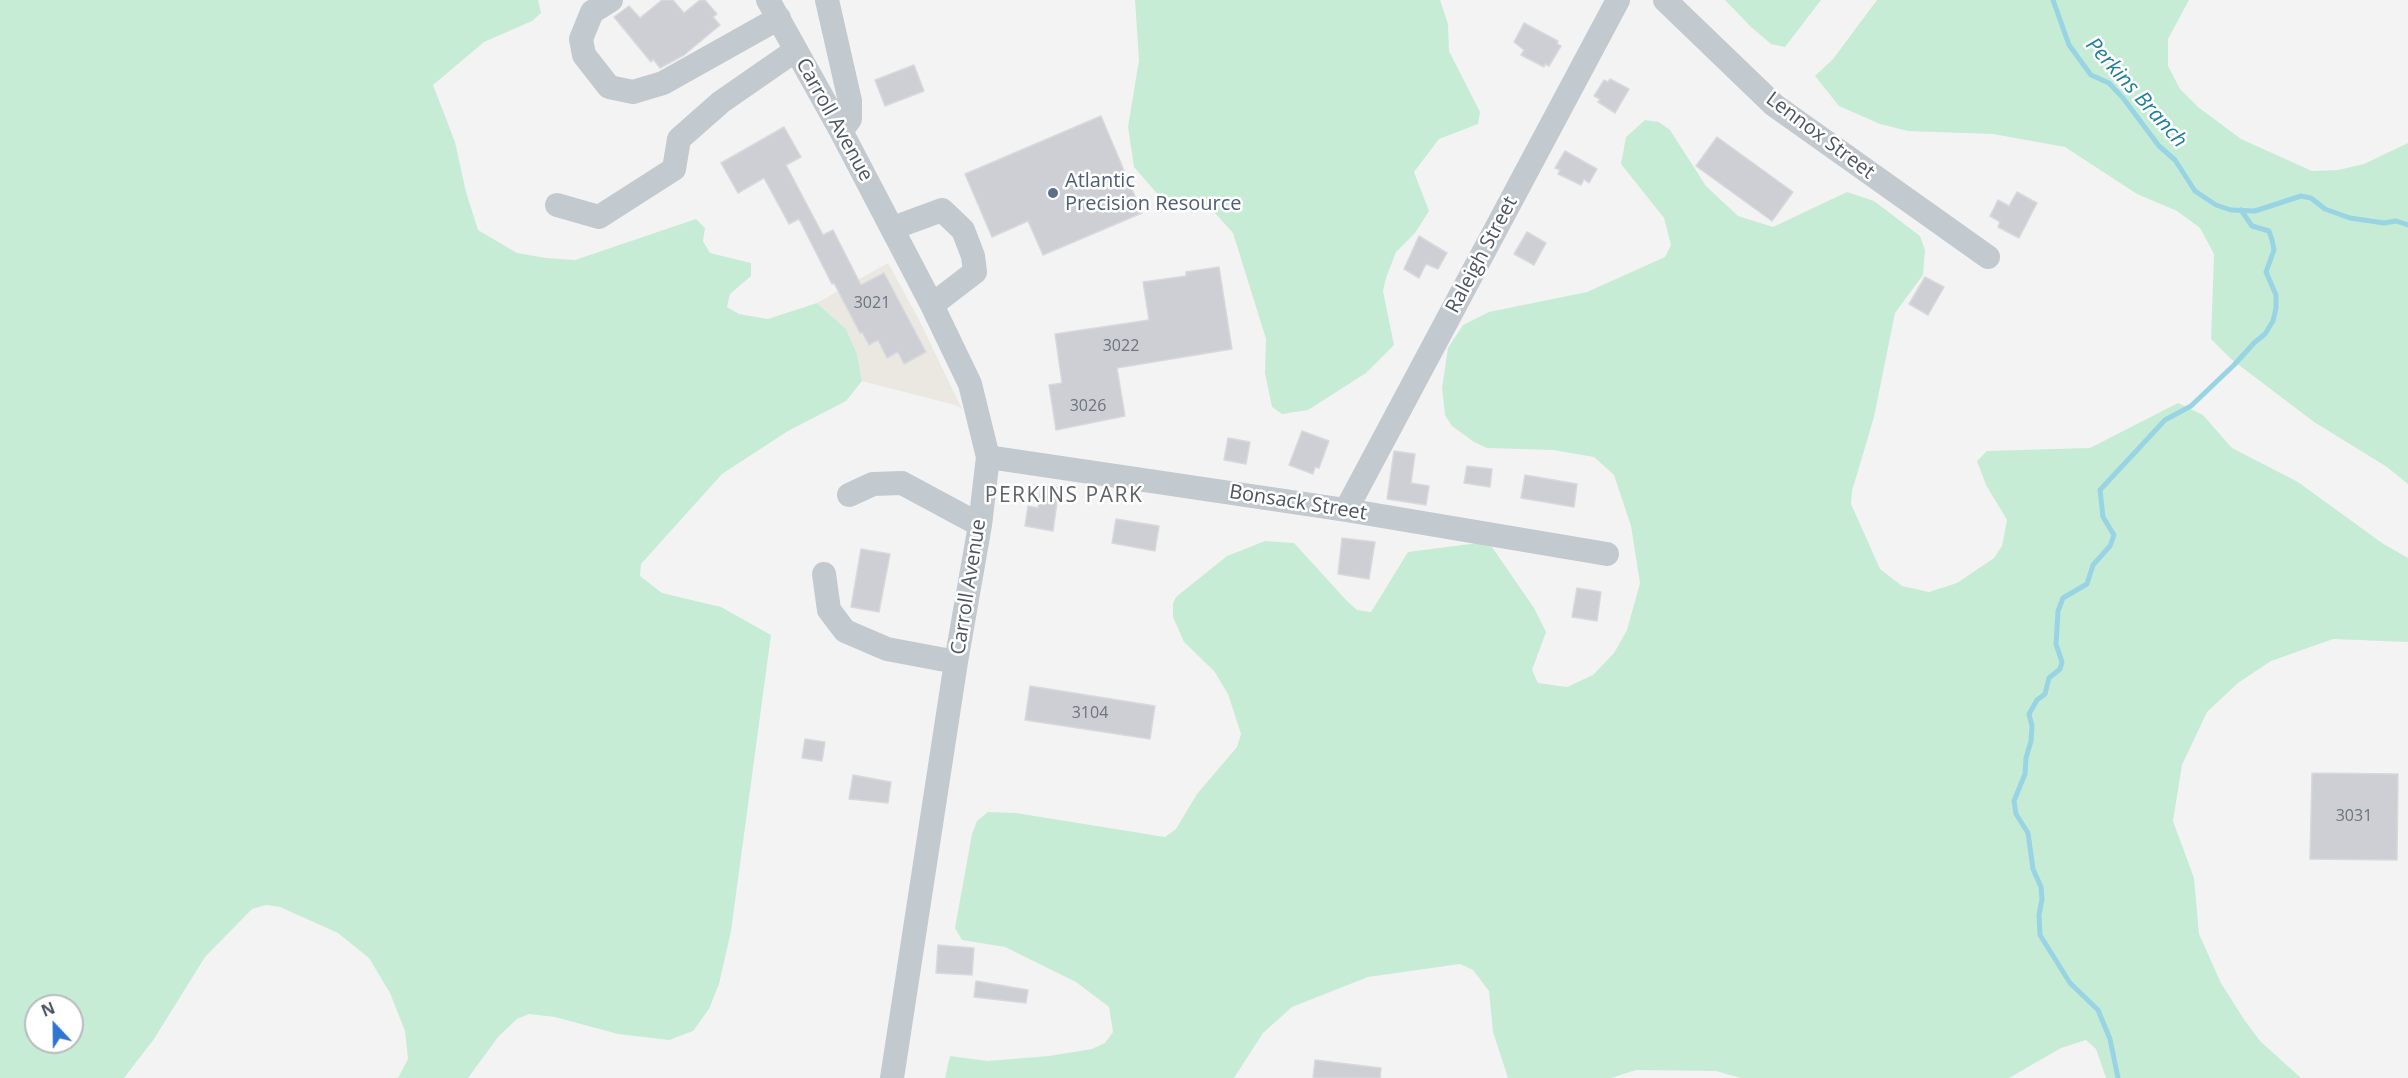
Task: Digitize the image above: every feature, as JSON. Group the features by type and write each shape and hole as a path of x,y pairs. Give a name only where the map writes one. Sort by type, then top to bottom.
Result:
{"street":[{"path":"611,0 592,12 581,39 584,55 609,87 633,92 663,83 773,9"},
{"path":"827,0 850,101 850,119 841,131"},
{"name":"Raleigh Street","path":"1346,510 1618,0"},
{"name":"Lennox Street","path":"1665,0 1774,105 1988,257"},
{"name":"Carroll Avenue","path":"773,9 841,131 932,304 970,384 988,457 980,525 956,662 892,1078"},
{"path":"558,205 599,217 674,169 679,139 721,102 796,50"},
{"path":"893,228 942,210 963,230 974,256 975,272 932,304"},
{"name":"Bonsack Street","path":"988,457 1346,510 1607,554"},
{"path":"849,495 873,484 902,483 980,525"},
{"path":"824,574 829,610 845,631 887,649 956,662"}],"shaded area":[{"path":"888,263 918,318 962,409 955,405 862,381 857,354 846,329 817,303"}],"green space":[{"path":"0,0 538,0 541,13 532,21 484,42 433,85 455,142 466,192 478,230 517,253 575,260 696,219 705,228 703,241 710,253 751,263 751,276 730,294 727,307 739,314 768,319 817,303 846,329 857,354 862,381 846,401 788,431 722,474 641,564 640,576 662,593 721,607 771,635 731,931 719,984 709,1009 693,1031 669,1040 618,1034 555,1017 529,1014 517,1019 498,1037 468,1078 398,1078 408,1059 405,1031 390,993 369,958 338,933 280,907 266,905 252,909 205,957 154,1039 124,1078 0,1078"},
{"path":"1135,0 1440,0 1448,24 1449,51 1480,112 1478,124 1439,139 1414,172 1429,211 1415,233 1396,252 1386,278 1383,291 1394,345 1366,373 1308,410 1282,414 1272,407 1265,373 1266,339 1233,233 1215,213 1193,197 1160,197 1134,167 1128,127 1139,60"},
{"path":"1725,0 1821,0 1785,47 1771,44"},
{"path":"1877,0 2189,0 2168,39 2168,66 2180,89 2198,107 2241,139 2312,171 2338,170 2364,164 2408,143 2408,484 2387,467 2314,422 2231,359 2211,339 2214,254 2200,228 2177,211 2137,194 2065,147 1993,134 1908,131 1880,124 1839,106 1815,76 1833,59"},
{"path":"1645,120 1659,122 1670,130 1706,186 1738,216 1773,227 1847,192 1874,201 1920,236 1925,250 1923,275 1895,313 1874,417 1852,491 1851,504 1880,569 1902,586 1929,592 1957,583 1994,558 2002,546 2007,520 1986,485 1977,461 1987,451 2090,448 2178,403 2203,415 2232,448 2298,482 2382,543 2408,558 2408,642 2333,639 2271,661 2238,683 2207,712 2182,765 2173,821 2194,878 2199,934 2221,983 2243,1018 2260,1041 2301,1078 2106,1078 2096,1049 2086,1040 2061,1048 2009,1078 1741,1078 1716,1071 1636,1070 1611,1078 1508,1078 1493,1032 1489,991 1473,970 1460,964 1368,977 1292,1007 1263,1033 1234,1078 945,1078 950,1056 988,1061 1049,1056 1092,1049 1105,1043 1113,1032 1109,1007 1076,982 1005,947 962,940 955,928 972,834 977,821 988,812 1016,813 1165,837 1176,829 1197,794 1237,747 1241,734 1228,694 1214,671 1184,642 1173,617 1173,603 1176,597 1227,556 1265,541 1294,543 1357,610 1371,612 1408,552 1478,543 1492,547 1534,608 1546,632 1532,670 1538,683 1567,687 1593,675 1614,653 1627,630 1640,583 1631,526 1614,475 1594,457 1553,450 1487,448 1474,442 1452,426 1445,415 1442,388 1448,348 1463,325 1489,312 1587,292 1665,257 1671,245 1664,218 1621,164 1626,137"}],"building":[{"path":"662,0 673,0 684,13 700,0 705,0 717,14 713,17 720,25 684,55 660,68 653,59 651,62 614,17 629,6 640,18"},
{"path":"1524,23 1558,41 1557,44 1561,46 1549,66 1545,64 1544,67 1521,55 1524,50 1514,42"},
{"path":"914,65 924,91 885,106 875,80"},
{"path":"1610,79 1629,89 1615,113 1598,102 1600,99 1594,96 1604,80 1608,82"},
{"name":"Atlantic Precision Resource","path":"1101,116 1142,213 1043,255 1028,221 992,237 965,174"},
{"path":"784,127 801,157 786,165 823,235 833,230 861,285 884,273 926,352 904,364 898,352 887,358 878,340 869,345 862,332 860,333 834,283 832,284 799,219 789,224 764,178 738,193 721,163"},
{"path":"1717,137 1793,192 1772,221 1696,166"},
{"path":"1565,151 1597,169 1589,183 1584,179 1581,185 1558,174 1560,170 1555,168"},
{"path":"2017,192 2037,203 2019,238 1998,227 2000,222 1990,216 1998,200 2009,206"},
{"path":"1527,232 1546,243 1534,265 1514,254"},
{"path":"1419,236 1447,253 1438,269 1426,264 1419,278 1404,269"},
{"path":"1219,267 1232,349 1117,368 1125,416 1056,430 1049,385 1062,383 1055,334 1149,320 1143,282 1186,276 1186,272"},
{"path":"1925,277 1944,287 1928,315 1909,304"},
{"path":"1302,431 1329,441 1319,468 1315,467 1313,474 1289,465"},
{"path":"1228,438 1250,442 1246,464 1224,460"},
{"path":"1394,451 1415,454 1411,483 1429,486 1426,505 1387,499"},
{"path":"1467,466 1492,469 1490,487 1464,483"},
{"path":"1525,475 1577,484 1574,507 1521,498"},
{"path":"1041,486 1059,488 1053,531 1025,526 1028,506 1038,508"},
{"path":"1116,519 1159,526 1155,551 1112,543"},
{"path":"1342,538 1375,542 1369,579 1338,574"},
{"path":"861,549 890,554 879,612 851,607"},
{"path":"1577,588 1601,592 1597,621 1572,617"},
{"path":"1030,686 1155,706 1150,739 1025,720"},
{"path":"805,739 825,742 822,761 802,758"},
{"path":"2312,773 2398,774 2397,860 2310,859"},
{"path":"853,775 891,782 888,803 849,799"},
{"path":"938,945 974,948 972,975 936,973"},
{"path":"976,981 1028,990 1026,1003 974,997"},
{"path":"1315,1060 1381,1068 1380,1078 1313,1078"}],"waterway":[{"name":"Perkins Branch","path":"2053,0 2069,45 2091,75 2109,83 2159,146 2175,160 2195,191 2216,205 2231,210 2255,211 2301,196 2311,198 2325,209 2350,218 2384,223 2396,221 2408,225"},
{"path":"2118,1078 2110,1039 2098,1010 2070,983 2040,935 2041,887 2033,869 2028,833 2016,814 2014,801 2025,774 2026,758 2031,741 2032,726 2029,714 2037,700 2045,694 2049,678 2060,669 2062,662 2056,644 2058,611 2063,598 2087,584 2093,565 2110,546 2114,535 2103,517 2100,490 2165,420 2191,406 2265,334 2273,321 2276,295 2266,272 2274,250 2272,240 2269,231 2252,226 2241,210"}],"place":[{"name":"Atlantic Precision Resource","path":"1053,193"}],"district":[{"name":"PERKINS PARK","path":"1064,496"}]}
